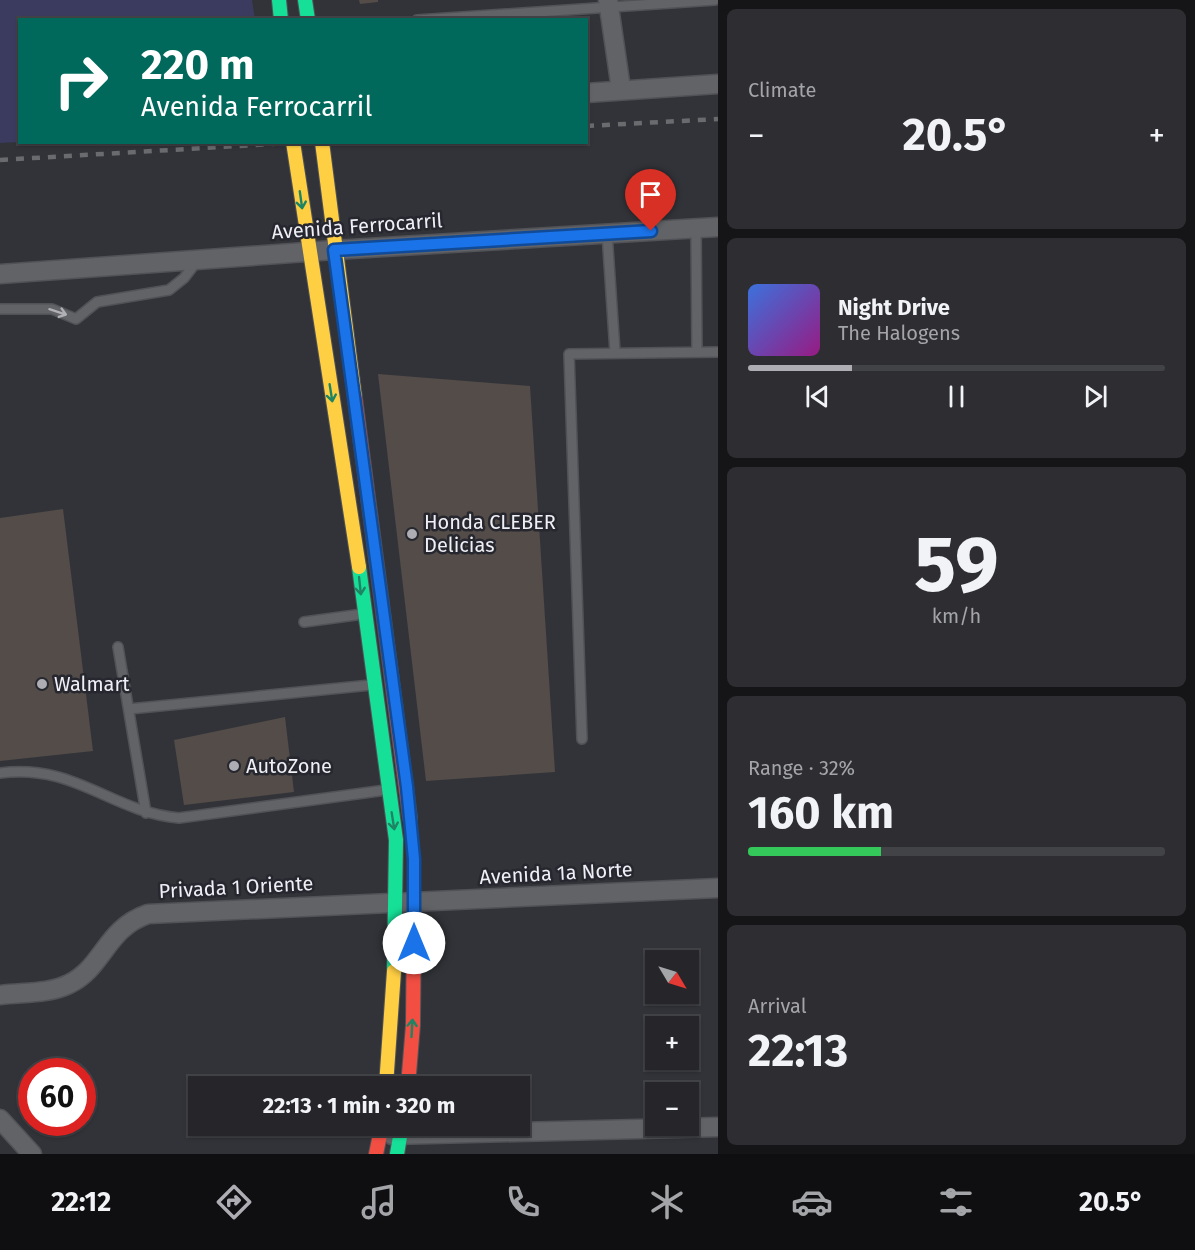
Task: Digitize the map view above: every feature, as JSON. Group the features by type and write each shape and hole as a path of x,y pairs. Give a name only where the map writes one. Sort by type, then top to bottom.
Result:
{"main road":[{"path":"279,0 281,18"},
{"path":"305,0 308,18"},
{"path":"293,144 308,251 356,548 388,790 408,899 412,1025 409,1076"},
{"path":"322,144 334,250 412,837"},
{"path":"387,1076 408,899"},
{"path":"376,1154 380,1136"},
{"path":"397,1154 400,1136"}],"street":[{"path":"609,3 621,89"},
{"path":"588,93 718,84"},
{"name":"Avenida Ferrocarril","path":"0,274 308,251 718,227"},
{"name":"Avenida 1a Norte","path":"408,899 718,888"},
{"name":"Privada 1 Oriente","path":"0,995 57,988 70,984 92,966 117,932 132,919 148,914 408,899"},
{"path":"0,1119 32,1154"},
{"path":"530,1129 718,1127"}],"lane":[{"path":"440,18 609,3 715,0"},
{"path":"696,228 697,352"},
{"path":"607,233 615,352"},
{"path":"0,309 52,309 76,319 97,302 169,290 184,278 199,259"},
{"path":"582,739 569,354 718,352"},
{"path":"304,622 363,614"},
{"path":"118,647 146,813"},
{"path":"129,710 373,685"},
{"path":"0,773 33,771 53,774 146,813 179,818 201,817 407,787"}],"shaded area":[{"path":"0,0 252,0 255,18 18,18 18,142 0,143"}],"building":[{"path":"359,0 378,0 378,2 360,4"},
{"path":"378,374 530,386 555,772 426,781"},
{"name":"Walmart","path":"63,509 93,751 0,761 0,518"},
{"name":"AutoZone","path":"285,717 294,792 184,805 174,740"}],"railway":[{"path":"588,126 718,119"},
{"path":"0,160 272,144"}],"traffic: fast":[{"path":"279,0 281,18"},
{"path":"305,0 308,18"},
{"path":"359,567 396,840 394,971"},
{"path":"397,1154 400,1136"}],"traffic: slow":[{"path":"293,144 359,567"},
{"path":"322,144 355,398"},
{"path":"387,1076 394,971"}],"traffic: jam":[{"path":"355,398 410,818"},
{"path":"409,1076 413,1025 414,916"},
{"path":"376,1154 380,1136"}],"place":[{"name":"Honda CLEBER Delicias","path":"412,534"},
{"name":"Walmart","path":"42,684"},
{"name":"AutoZone","path":"234,766"}],"route":[{"path":"414,943 414,859 407,787 334,250 651,231"}]}
